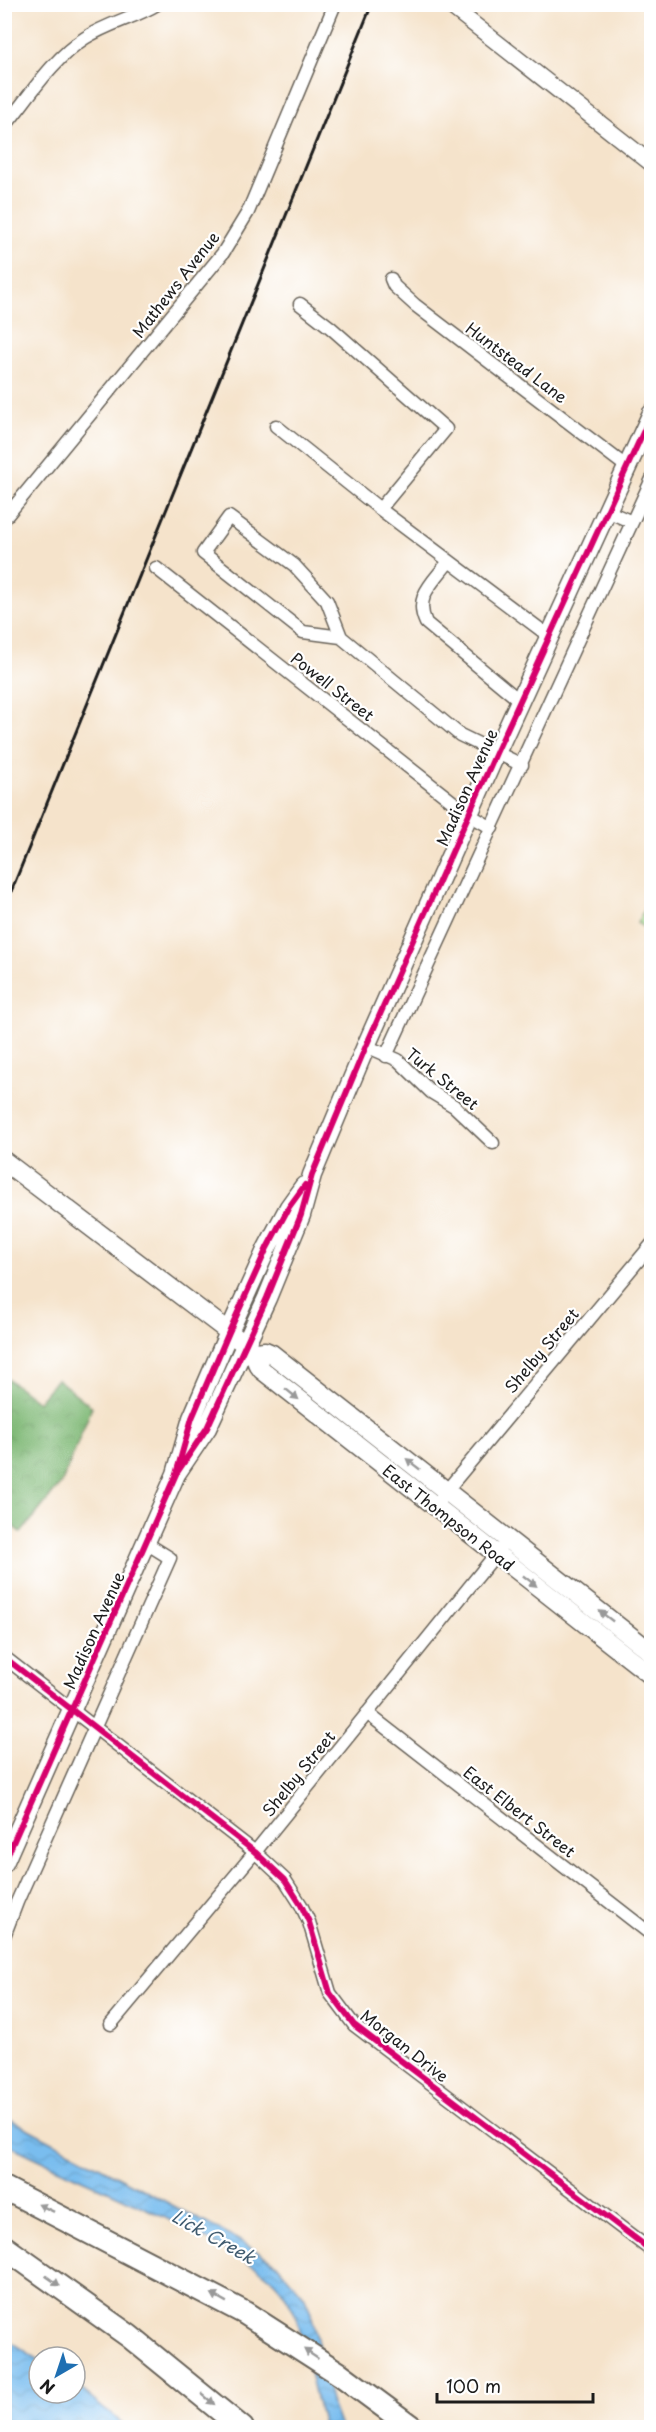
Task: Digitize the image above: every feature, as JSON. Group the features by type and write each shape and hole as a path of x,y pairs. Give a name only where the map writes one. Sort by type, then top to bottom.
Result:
{"highway":[{"path":"4,2188 204,2290 270,2328 352,2382 413,2427"},
{"path":"4,2247 129,2336 242,2427"}],"main road":[{"name":"Madison Avenue","path":"176,1474 207,1428 250,1348 301,1215 312,1175 366,1046 468,814 651,413"},
{"name":"East Thompson Road","path":"4,1161 230,1332 250,1348 262,1370 651,1676"},
{"name":"Madison Avenue","path":"4,1863 147,1543 176,1474 192,1418 267,1248 289,1207 312,1175"},
{"name":"East Thompson Road","path":"250,1348 272,1354 651,1653"}],"street":[{"path":"4,127 60,59 75,45 98,31 157,4"},
{"name":"Mathews Avenue","path":"4,519 224,253 248,212 335,4"},
{"path":"448,4 651,164"},
{"name":"Huntstead Lane","path":"391,279 394,286 415,305 627,467"},
{"path":"300,304 331,328 446,429 380,509"},
{"path":"276,426 380,509 549,636"},
{"path":"386,1056 522,765 651,479"},
{"path":"607,511 632,522"},
{"path":"341,637 303,632 203,553 229,517 294,565 327,601 341,637 460,735 522,765"},
{"path":"450,561 422,598 421,609 426,623 520,700"},
{"name":"Powell Street","path":"156,568 468,814 492,828"},
{"name":"Turk Street","path":"366,1046 398,1060 431,1092 454,1106 493,1143"},
{"name":"Shelby Street","path":"434,1506 651,1244"},
{"name":"Shelby Street","path":"111,2024 255,1852 508,1540"},
{"path":"4,1936 170,1558 147,1543"},
{"name":"Morgan Drive","path":"4,1657 255,1852 285,1880 309,1922 330,1993 354,2025 651,2251"},
{"name":"East Elbert Street","path":"368,1713 651,1935"}],"green space":[{"path":"651,897 651,932 637,923"},
{"path":"4,1376 38,1402 57,1379 92,1407 62,1482 21,1533 5,1520"}],"water":[{"name":"Lick Creek","path":"4,2116 240,2241 277,2264 304,2296 311,2312 332,2406 340,2427 323,2427 297,2318 284,2294 273,2280 251,2264 193,2232 5,2143"},
{"path":"4,2337 27,2352 27,2405 87,2405 87,2394 127,2427 5,2427"}],"railway":[{"path":"4,909 372,4"}],"cycle path":[{"path":"176,1474 207,1428 267,1298 301,1215 312,1175 366,1046 496,753 652,413"},
{"path":"4,1863 176,1474 192,1418 229,1332 267,1248 289,1207 305,1185"},
{"path":"4,1657 255,1852 285,1880 309,1922 330,1993 354,2025 652,2251"}]}
